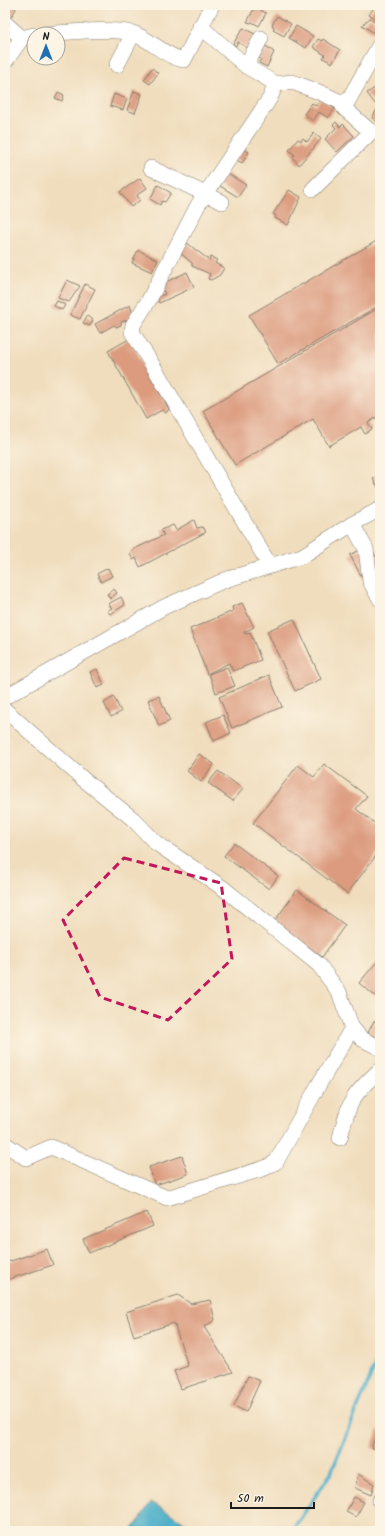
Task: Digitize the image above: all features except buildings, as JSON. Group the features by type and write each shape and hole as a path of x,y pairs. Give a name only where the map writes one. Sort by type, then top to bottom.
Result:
{"street":[{"path":"66,32 78,31 134,34 153,43 176,59 184,60 212,5"},
{"path":"5,23 26,36"},
{"path":"200,26 246,66 276,84 292,82 341,102 344,108 371,132 313,189"},
{"path":"117,65 134,34"},
{"path":"246,66 261,38"},
{"path":"5,62 26,39"},
{"path":"344,108 380,44"},
{"path":"270,566 156,369 132,332 133,325 149,300 198,205 270,98 276,84"},
{"path":"151,168 222,202"},
{"path":"5,697 164,607 224,580 302,556 352,524 380,510"},
{"path":"352,524 366,549 370,581 380,599"},
{"path":"5,710 83,779 133,819 156,843 223,888 319,964 339,992 352,1028 362,1039 380,1048"},
{"path":"5,1144 26,1158 51,1147 167,1198 265,1168 276,1162 352,1028"},
{"path":"340,1138 347,1108 359,1089 380,1070"}],"highlighted area":[{"path":"124,858 221,883 232,959 168,1020 100,997 63,920"}],"water":[{"path":"151,1502 199,1531 132,1531"}],"waterway":[{"path":"292,1531 331,1473 380,1353"}]}
